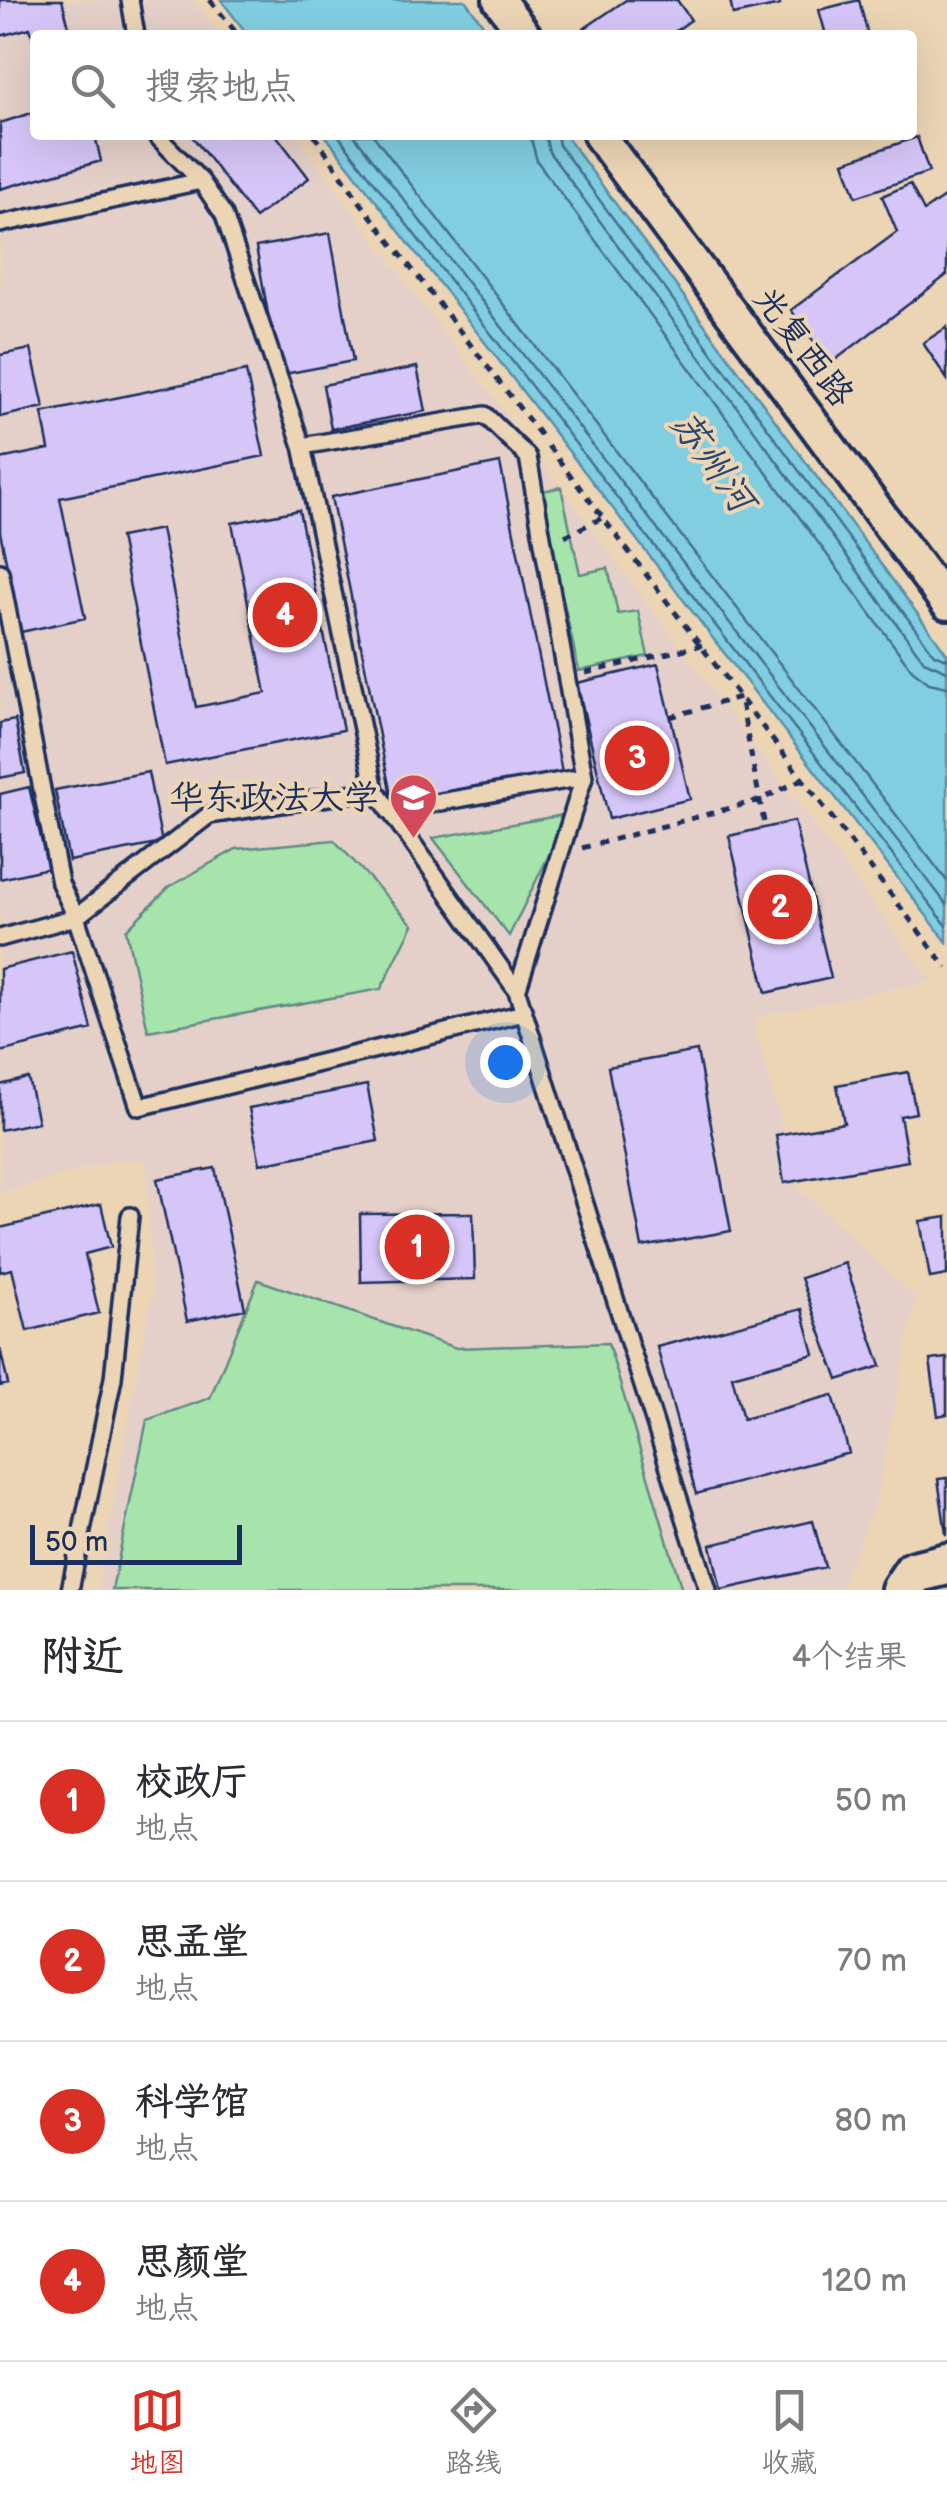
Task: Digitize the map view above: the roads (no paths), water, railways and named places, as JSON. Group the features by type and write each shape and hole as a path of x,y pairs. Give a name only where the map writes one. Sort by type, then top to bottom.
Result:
{"street":[{"path":"498,0 520,30"},
{"name":"光复西路","path":"603,140 947,604"},
{"path":"902,1590 914,1572 947,1564"}],"lane":[{"path":"130,0 135,30"},
{"path":"161,140 201,181 224,215 302,446 375,790 518,992 708,1590"},
{"path":"0,224 201,181"},
{"path":"302,446 484,416 528,457 584,777 518,992"},
{"path":"0,572 60,883 76,917 139,1107 524,1014"},
{"path":"390,811 584,777"},
{"path":"0,938 76,917 210,816 375,790"},
{"path":"70,1590 112,1378 130,1216"}],"water":[{"path":"221,0 465,0 487,30 244,30"},
{"name":"苏州河","path":"329,140 569,140 947,654 947,942"}],"place":[{"name":"思颜堂","path":"285,615"},
{"name":"科学馆","path":"637,758"},
{"name":"华东政法大学","path":"414,840"},
{"name":"思孟堂","path":"780,907"},
{"name":"校政厅","path":"417,1247"}]}
